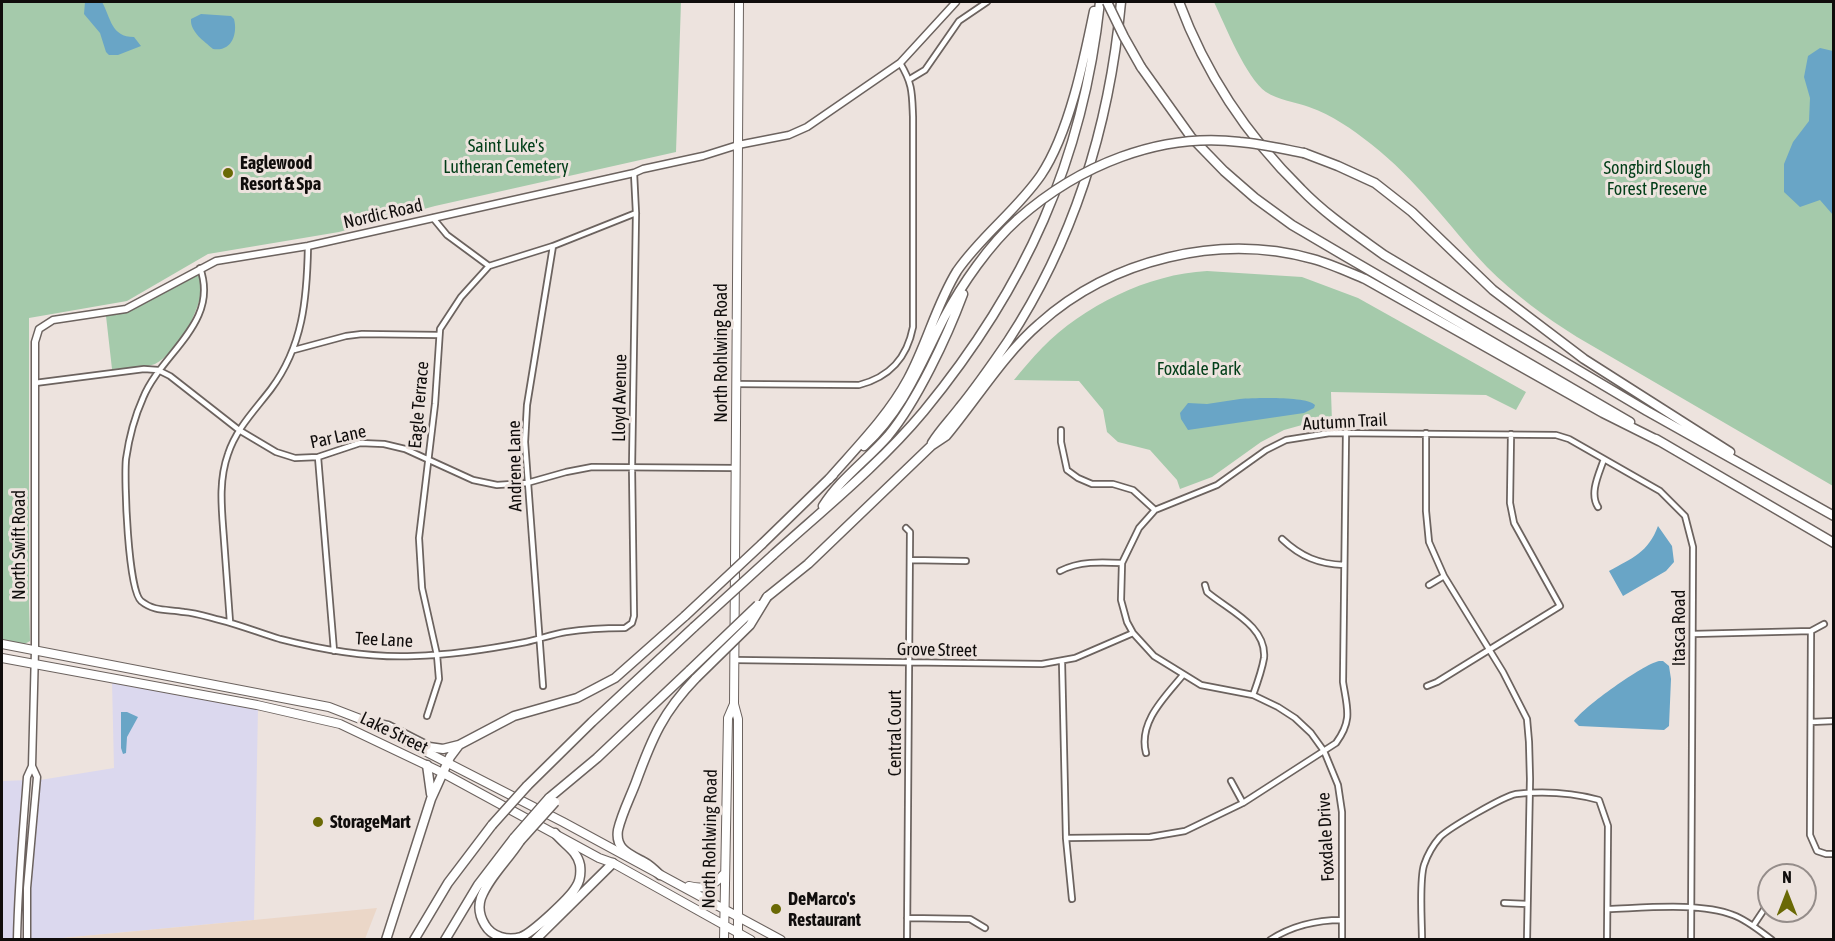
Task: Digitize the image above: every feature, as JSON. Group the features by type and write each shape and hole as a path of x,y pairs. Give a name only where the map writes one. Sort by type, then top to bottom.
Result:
{"highway":[{"path":"829,479 890,408 900,393 910,375 940,303 958,270 1029,191 1051,157 1063,129 1098,2"},
{"path":"414,939 448,883 492,825 527,786 592,722 882,455 923,412 981,337 1025,262 1067,160 1080,118 1090,72 1098,2"},
{"path":"1107,2 1141,68 1191,137 1224,171 1274,212 1343,255 1627,419 1659,441"},
{"path":"931,446 1009,339 1065,233 1079,196 1105,109 1116,49 1121,2"},
{"path":"1179,2 1189,29 1211,73 1238,114 1301,189 1331,216 1384,255 1656,416 1833,516"},
{"path":"368,722 388,726 429,747 443,749 459,745 514,716 577,698 615,678 762,544 890,420 912,386 945,317 984,255 1017,219 1050,193 1093,168 1133,153 1179,141 1239,141 1304,153 1375,183 1412,213 1493,290 1584,359 1765,476"},
{"path":"445,939 478,885 552,800 769,595 808,564 931,446 946,436 1019,343 1040,322 1104,280 1153,261 1221,250 1254,250 1312,259 1365,279 1603,413 1659,441 1833,543"},
{"path":"817,516 831,492 878,447 899,421 923,381 958,308 967,282"},
{"path":"660,875 647,864 626,852 617,841 618,830 648,747 671,706 750,625 769,595"},
{"path":"386,939 431,800 450,757 459,745"},
{"path":"427,765 431,784 431,800"},
{"path":"517,840 486,889 479,909 483,922 495,935 505,938 524,936 572,894 579,881 578,858 555,833"},
{"path":"535,939 612,863"}],"main road":[{"name":"North Rohlwing Road","path":"738,936 738,718 734,704 740,2"},
{"name":"Lake Street","path":"2,644 329,707 368,722 563,822 782,939"},
{"name":"Lake Street","path":"2,658 257,705 322,719 362,733 443,773 612,863 724,925 738,936 751,939"},
{"name":"North Rohlwing Road","path":"724,939 728,718 734,704"},
{"path":"595,841 606,850 612,863"},
{"path":"678,884 698,889 707,888 724,874"}],"street":[{"name":"Nordic Road","path":"42,326 53,320 126,309 216,261 308,246 634,173 738,145 789,135 807,127 900,63 956,2"},
{"path":"910,79 925,70 959,21 987,2"},
{"path":"736,384 859,385 881,377 897,365 907,348 913,327 913,117 910,79 900,63"},
{"name":"Lloyd Avenue","path":"632,622 634,616 632,468 636,213 634,173"},
{"path":"433,218 447,235 489,266 553,246 636,213"},
{"path":"230,622 221,491 227,458 239,430 271,388 294,351 306,298 308,246"},
{"name":"Andrene Lane","path":"543,686 525,442 528,405 553,246"},
{"name":"Eagle Terrace","path":"428,716 439,679 437,655 425,608 420,563 420,518 435,404 439,335 440,329 456,303 489,266"},
{"path":"35,383 144,369 158,370 191,332 196,321 205,292 200,268"},
{"name":"North Swift Road","path":"17,939 17,894 27,777 32,766 35,650 35,342 42,326"},
{"path":"294,351 346,336 362,334 439,335"},
{"name":"Par Lane","path":"158,370 170,376 239,430 284,455 295,458 318,457 346,446 371,442 395,446 485,483 496,485 527,483 581,469 736,468"},
{"name":"Tee Lane","path":"158,370 137,411 126,462 125,490 133,584 139,600 155,609 186,612 230,622 281,639 334,651 386,656 437,655 540,639 566,632 625,628 632,622"},
{"path":"1061,430 1067,470 1092,484 1113,484 1133,490 1155,510"},
{"path":"1066,838 1150,837 1178,833 1211,820 1243,803 1336,743 1345,730 1348,718 1343,682 1346,432"},
{"name":"Autumn Trail","path":"1122,563 1139,528 1155,510 1217,484 1266,450 1286,440 1311,434 1346,432 1510,434"},
{"path":"1426,433 1429,542 1444,576 1490,649 1527,718 1529,742 1527,939"},
{"path":"1427,686 1560,606 1514,523 1510,503 1510,434"},
{"name":"Itasca Road","path":"1510,434 1562,437 1660,492 1685,516 1693,547 1691,939"},
{"path":"318,457 334,651"},
{"path":"1598,507 1595,504 1595,488 1604,459"},
{"name":"Central Court","path":"906,528 910,532 907,939"},
{"path":"1282,539 1307,558 1327,564 1344,565"},
{"path":"910,560 966,561"},
{"path":"1060,571 1069,566 1097,562 1122,563"},
{"name":"Foxdale Drive","path":"1122,563 1121,600 1133,633 1154,656 1201,685 1253,695 1295,718 1311,733 1324,751 1335,774 1341,796 1342,939"},
{"path":"1429,585 1444,576"},
{"path":"1205,585 1208,592 1254,627 1262,642 1264,657 1253,695"},
{"path":"1693,634 1811,631 1824,624"},
{"path":"1811,631 1810,835 1816,851 1833,854"},
{"name":"Grove Street","path":"735,660 1023,665 1062,662 1133,633"},
{"path":"1062,662 1066,838 1072,899"},
{"path":"1146,753 1144,742 1146,727 1161,702 1183,675"},
{"path":"1810,722 1833,721"},
{"name":"North Swift Road","path":"27,939 27,888 37,777 32,766"},
{"path":"1231,782 1243,803"},
{"path":"1422,939 1423,870 1429,854 1441,836 1501,799 1516,794 1582,795 1599,800 1608,826 1607,939"},
{"path":"1504,903 1527,904"},
{"path":"1608,909 1691,907 1734,915 1772,939"},
{"path":"907,918 970,919 985,928"},
{"path":"1270,939 1308,923 1342,920"},
{"path":"1753,926 1757,920"}],"shaded area":[{"path":"112,681 258,708 254,920 26,940 34,781 114,768"},
{"path":"29,780 21,939 2,939 2,781"},
{"path":"377,908 365,939 52,939 254,920"}],"green space":[{"name":"Saint Luke's Lutheran Cemetery","path":"2,2 681,2 676,152 435,206 339,232 208,254 127,301 29,318 30,641 19,647 2,644"},
{"name":"Songbird Slough Forest Preserve","path":"1214,2 1833,2 1833,486 1577,337 1530,305 1487,267 1403,172 1371,144 1326,114 1276,97 1258,85 1237,50"},
{"name":"Foxdale Park","path":"1207,271 1302,277 1358,298 1526,392 1516,410 1486,395 1331,392 1332,422 1302,425 1284,430 1261,442 1212,477 1180,489 1177,480 1150,450 1118,442 1107,432 1103,410 1079,381 1014,380 1058,333 1097,306 1162,278"},
{"path":"191,276 199,276 201,279 199,301 188,327 172,350 150,366 112,369 106,316 136,308"}],"water":[{"path":"85,2 102,2 116,30 126,36 134,37 141,46 118,55 109,55 100,33 84,14"},
{"path":"201,14 231,16 234,19 235,31 229,45 213,49 198,36 191,24 191,19"},
{"path":"1820,48 1833,51 1833,215 1820,200 1800,207 1784,192 1784,164 1793,142 1809,121 1810,98 1804,77 1808,56"},
{"path":"1240,399 1291,399 1315,405 1314,408 1304,413 1188,430 1181,419 1180,413 1188,403 1207,404"},
{"path":"1658,526 1672,546 1674,562 1666,571 1623,596 1609,571 1644,549"},
{"path":"1659,661 1669,666 1671,679 1669,726 1664,730 1579,726 1574,721 1614,687"},
{"path":"121,712 138,717 127,737 126,753 123,754 121,748"}],"place":[{"name":"Eaglewood Resort & Spa","path":"228,173"},
{"name":"StorageMart","path":"318,822"},
{"name":"DeMarco's Restaurant","path":"776,909"}]}
